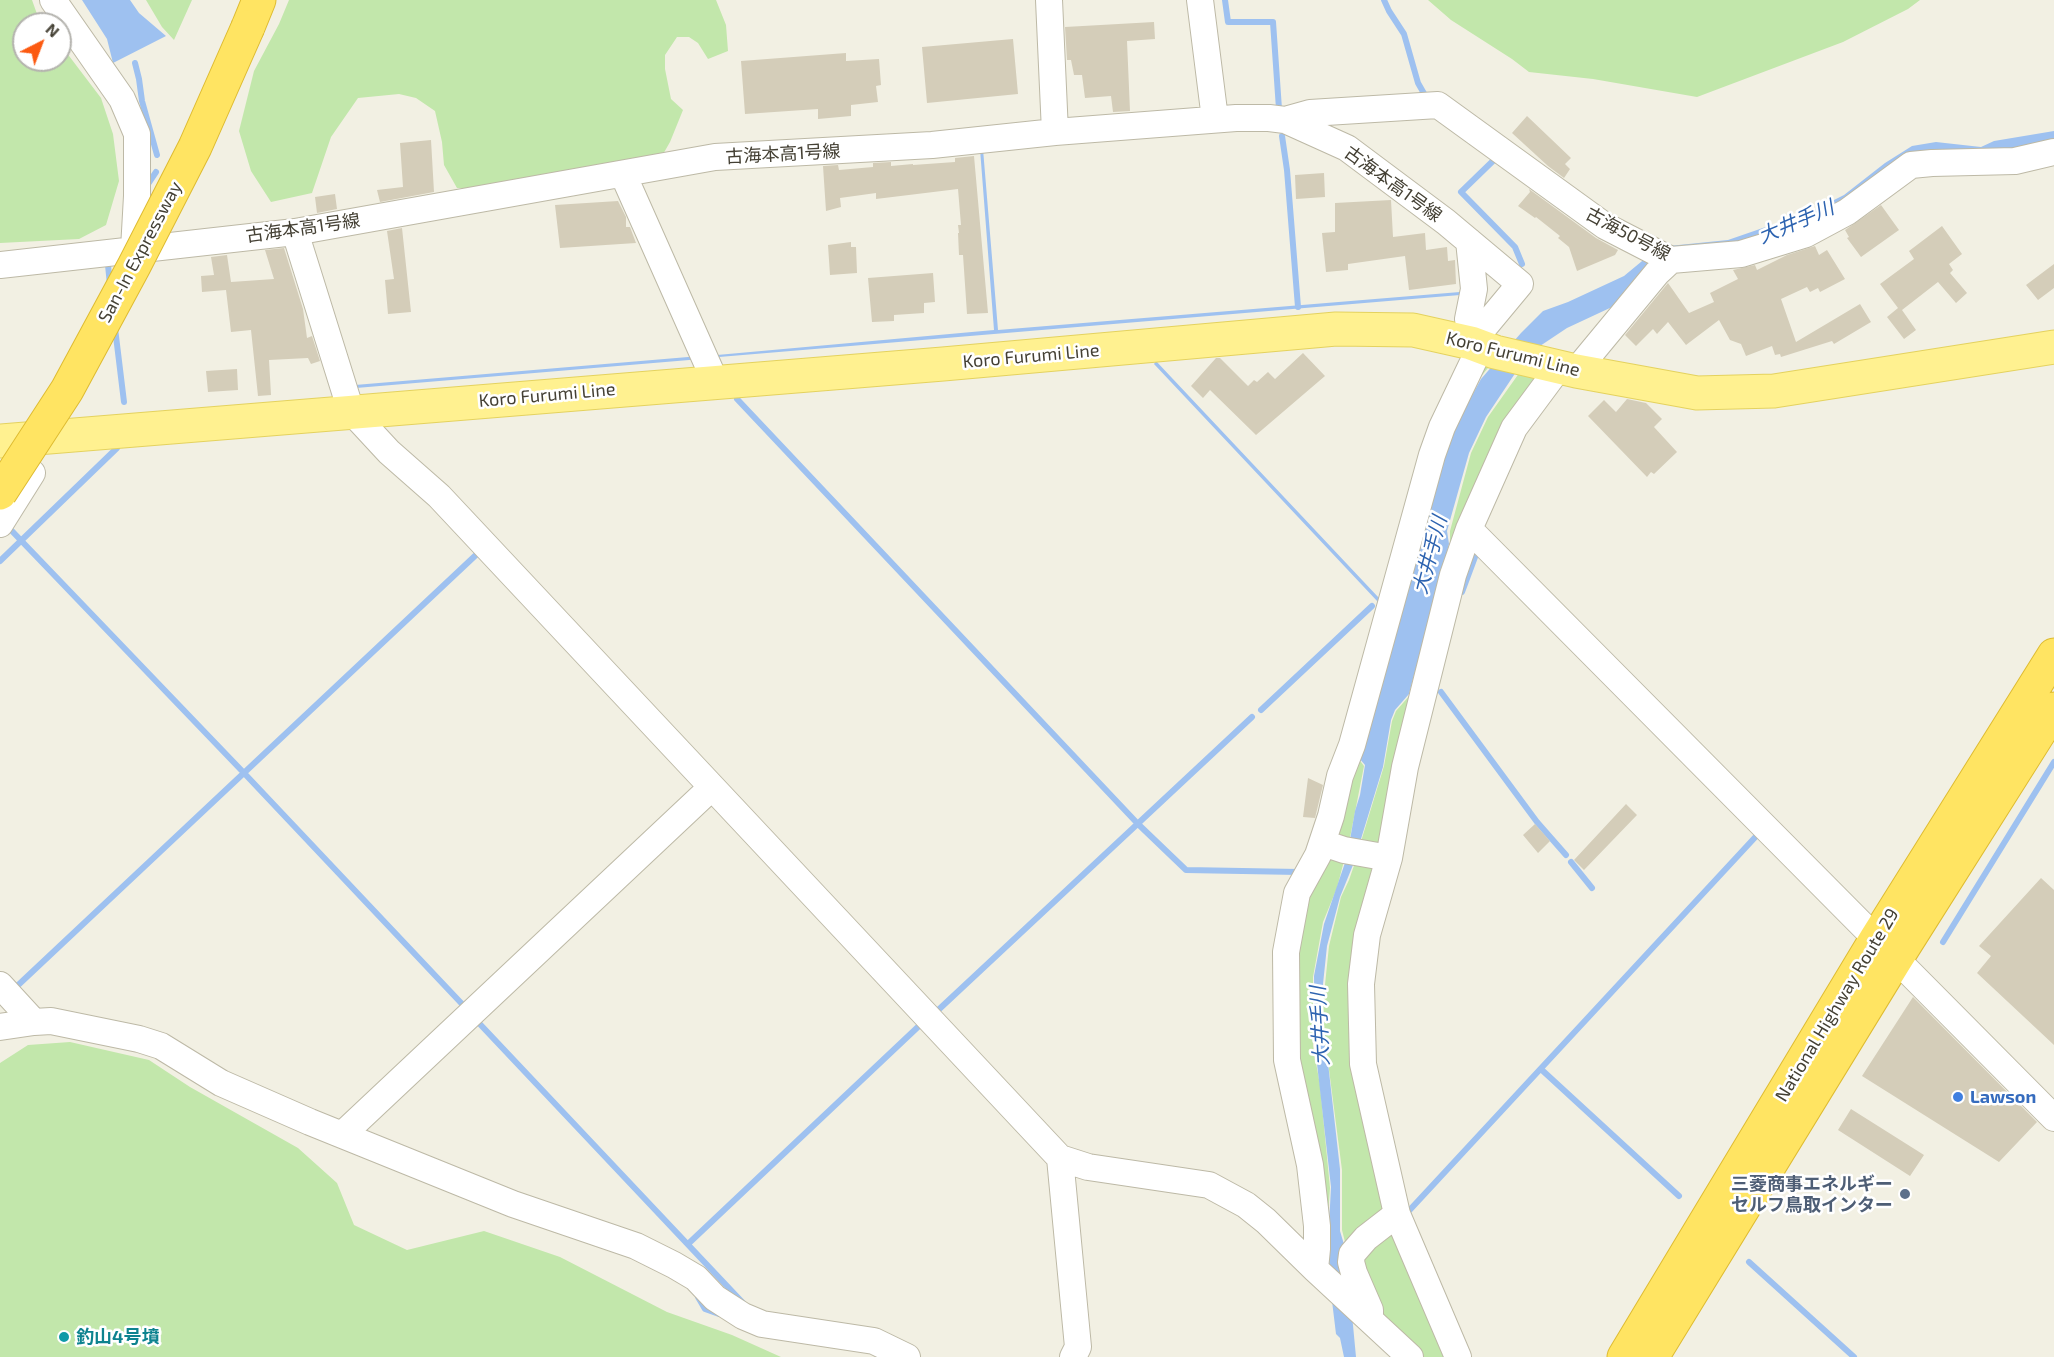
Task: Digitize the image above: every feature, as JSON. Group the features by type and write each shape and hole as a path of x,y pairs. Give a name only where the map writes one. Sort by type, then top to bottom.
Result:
{"highway":[{"name":"San-In Expressway","path":"0,465 53,382 183,141 247,12"},
{"name":"San-In Expressway","path":"0,493 67,390 134,266 195,147 247,12"},
{"name":"National Highway Route 29","path":"1652,1357 2054,655"},
{"name":"National Highway Route 29","path":"1624,1357 1886,949 2054,709"}],"main road":[{"name":"Koro Furumi Line","path":"0,441 943,364 1336,328 1413,330 1561,366 1697,393 1773,391 2054,348"}],"street":[{"path":"53,0 122,99 136,134 137,196 134,249"},
{"path":"1049,0 1056,132"},
{"path":"1200,0 1215,119"},
{"name":"古海50号線","path":"1285,120 1310,113 1438,105 1605,226 1671,260 1742,254 1806,234 1847,212 1911,165 2015,161 2054,152"},
{"name":"古海本高1号線","path":"0,265 294,232 715,157 932,145 1215,119 1269,118 1285,120 1347,148 1469,241 1520,284 1483,348"},
{"path":"623,174 716,381"},
{"path":"294,232 351,411 389,452 439,496 1060,1158 1088,1167 1209,1185 1253,1210 1410,1357"},
{"path":"1343,848 1432,455 1442,427 1475,358 1483,348 1467,319 1474,289 1469,241"},
{"path":"1458,1357 1397,1214 1363,1064 1361,984 1367,935 1389,858 1405,767 1453,575 1469,529 1514,428 1561,366 1671,260"},
{"path":"0,524 57,435"},
{"path":"1469,529 2054,1119"},
{"path":"343,1134 711,788"},
{"path":"1318,1272 1317,1226 1310,1165 1287,1060 1286,952 1297,893 1318,855 1343,848 1389,858"},
{"path":"0,984 34,1022"},
{"path":"0,1027 51,1021 139,1039 161,1046 221,1083 513,1204 636,1246 696,1278 715,1298 742,1316 762,1324 874,1341 907,1357"},
{"path":"1060,1158 1078,1347 1073,1357"},
{"path":"1362,1313 1370,1310 1354,1272 1351,1262 1352,1254 1366,1238 1397,1214"}],"green space":[{"path":"0,0 32,0 36,12 12,12 12,72 72,72 72,60 101,98 113,134 119,181 106,225 79,239 0,243"},
{"path":"146,0 192,0 174,40 162,27"},
{"path":"289,0 716,0 726,25 728,51 708,59 698,43 689,37 677,37 665,55 665,69 671,99 683,110 662,156 563,174 508,181 480,189 457,188 444,165 442,142 435,111 416,98 399,94 358,98 331,137 312,193 271,202 251,171 239,131 254,71"},
{"path":"1428,0 1920,0 1908,9 1843,42 1697,97 1593,79 1529,72 1451,20"},
{"path":"1480,359 1492,363 1479,379 1446,443 1403,601 1400,600 1399,605 1401,606 1358,758 1364,766 1348,848 1330,839 1344,796 1349,762 1382,652 1433,462 1452,415"},
{"path":"1522,369 1540,373 1509,430 1385,851 1359,848 1384,766 1392,721 1396,711 1410,695 1450,545 1450,531 1471,453 1488,417"},
{"path":"1346,853 1337,888 1323,922 1313,977 1313,1046 1320,1085 1330,1188 1326,1243 1291,1059 1297,918 1323,855"},
{"path":"1358,854 1381,861 1362,936 1389,1212 1347,1250 1342,1230 1342,1170 1324,1031 1323,1004 1329,946 1341,897"},
{"path":"70,1042 149,1060 190,1087 298,1148 337,1183 354,1225 407,1250 484,1231 560,1257 667,1312 732,1335 781,1357 0,1357 0,1063 28,1045"},
{"path":"1390,1225 1451,1357 1421,1357 1385,1324 1358,1253"}],"water":[{"path":"82,0 130,0 139,13 166,36 113,63 107,39"},
{"name":"大井手川","path":"2054,131 2054,147 1935,155 1853,202 1751,248 1671,255 1612,307 1567,328 1540,346 1518,369 1486,417 1469,453 1447,531 1449,544 1409,694 1395,710 1391,720 1383,767 1353,865 1340,897 1327,946 1321,1003 1322,1031 1328,1063 1340,1169 1340,1231 1346,1251 1356,1357 1344,1357 1340,1338 1336,1334 1332,1301 1328,1244 1331,1187 1315,1046 1314,976 1324,924 1347,857 1360,795 1365,765 1359,758 1448,443 1481,379 1543,311 1624,276 1659,247 1728,240 1812,211 1844,195 1885,163 1912,146 1936,142 1981,147 1994,141"},
{"path":"980,149 983,149 998,330 1460,292 1460,295 707,358 706,356 994,330"},
{"path":"700,356 701,359 356,388 355,385"},
{"path":"1156,361 1379,598 1378,602 1154,364"}],"building":[{"path":"1154,22 1155,39 1127,41 1130,111 1113,112 1111,96 1085,98 1082,75 1074,75 1071,60 1067,60 1065,27"},
{"path":"1013,39 1018,94 927,103 922,47"},
{"path":"846,53 846,61 879,59 881,85 876,86 878,102 851,105 851,116 818,119 818,109 745,114 741,61"},
{"path":"1527,116 1571,158 1565,164 1570,169 1564,178 1512,133"},
{"path":"431,140 434,192 380,202 377,190 403,187 400,143"},
{"path":"974,156 988,313 967,314 963,255 959,255 958,225 961,225 958,189 876,199 876,193 840,198 841,207 826,211 823,166 838,165 839,170 873,167 873,163 891,162 891,166 955,162 955,158"},
{"path":"1324,173 1325,197 1296,199 1295,175"},
{"path":"1529,189 1596,238 1618,250 1615,255 1577,271 1569,247 1558,238 1560,236 1518,206 1530,192"},
{"path":"335,194 337,209 317,213 315,197"},
{"path":"1391,200 1393,237 1425,233 1426,250 1447,247 1448,261 1455,260 1456,284 1409,290 1405,256 1348,264 1348,270 1326,272 1322,233 1335,232 1335,203"},
{"path":"618,201 626,217 626,227 630,227 636,243 560,248 555,205"},
{"path":"1881,205 1899,230 1861,257 1847,238 1849,237 1845,230"},
{"path":"1942,226 1962,254 1949,264 1953,270 1950,273 1967,293 1956,303 1938,282 1902,310 1916,330 1904,339 1887,317 1898,308 1880,284 1914,259 1909,251"},
{"path":"402,228 411,312 388,314 385,280 394,279 387,231"},
{"path":"851,242 851,247 856,247 857,273 830,275 828,245"},
{"path":"1815,246 1819,255 1827,250 1845,279 1820,292 1818,288 1810,292 1807,287 1781,299 1796,342 1860,304 1871,322 1834,344 1832,341 1781,357 1780,354 1775,355 1772,346 1746,356 1741,344 1730,340 1719,320 1686,345 1668,322 1657,334 1653,329 1636,346 1625,335 1668,283 1689,313 1714,302 1710,293 1738,279 1733,270 1755,265 1757,270 1787,255"},
{"path":"284,248 303,309 307,338 312,336 320,361 311,364 308,358 269,360 271,395 258,396 251,330 231,332 226,290 202,292 201,276 214,275 211,257 227,255 231,282 274,279 265,250"},
{"path":"2054,264 2054,288 2038,300 2026,285"},
{"path":"933,273 935,302 924,303 924,313 894,315 894,321 872,322 868,278"},
{"path":"1303,353 1325,376 1256,435 1210,390 1203,398 1191,386 1216,358 1220,358 1248,386 1254,380 1257,382 1268,372 1275,379"},
{"path":"237,369 238,390 208,392 206,371"},
{"path":"1627,399 1646,403 1662,419 1654,427 1677,452 1654,474 1651,472 1647,477 1588,416 1604,400 1616,412"},
{"path":"1308,778 1323,785 1315,818 1303,817"},
{"path":"1626,804 1637,815 1584,870 1574,860"},
{"path":"1535,824 1550,841 1538,853 1523,835"},
{"path":"2041,878 2054,890 2054,1045 1977,973 1991,956 1979,946"},
{"name":"Lawson","path":"1913,997 2037,1122 1999,1162 1862,1076"},
{"path":"1851,1109 1924,1155 1910,1176 1838,1130"}],"waterway":[{"path":"1225,0 1228,22 1273,22 1279,109"},
{"path":"1384,0 1404,34 1418,83 1426,97"},
{"path":"135,63 142,101 157,155"},
{"path":"1282,136 1287,170 1298,307"},
{"path":"1496,158 1461,192 1515,247 1522,264"},
{"path":"146,187 156,172"},
{"path":"108,265 110,285"},
{"path":"115,328 124,402"},
{"path":"737,399 1138,824 1186,870 1299,872"},
{"path":"0,561 117,448"},
{"path":"11,530 463,1005"},
{"path":"1462,592 1478,549"},
{"path":"15,988 477,554"},
{"path":"1261,710 1372,606"},
{"path":"1441,692 1537,822 1566,855"},
{"path":"935,1013 1252,717"},
{"path":"1943,942 2054,762"},
{"path":"1406,1214 1760,832"},
{"path":"1571,862 1592,888"},
{"path":"477,1021 744,1304"},
{"path":"688,1244 920,1025"},
{"path":"1543,1071 1679,1196"},
{"path":"1749,1262 1854,1357"},
{"path":"698,1297 705,1309 719,1314"}],"place":[{"name":"Lawson","path":"1958,1097"},
{"name":"三菱商事エネルギー セルフ鳥取インター","path":"1905,1194"},
{"name":"釣山4号墳","path":"64,1337"}]}
